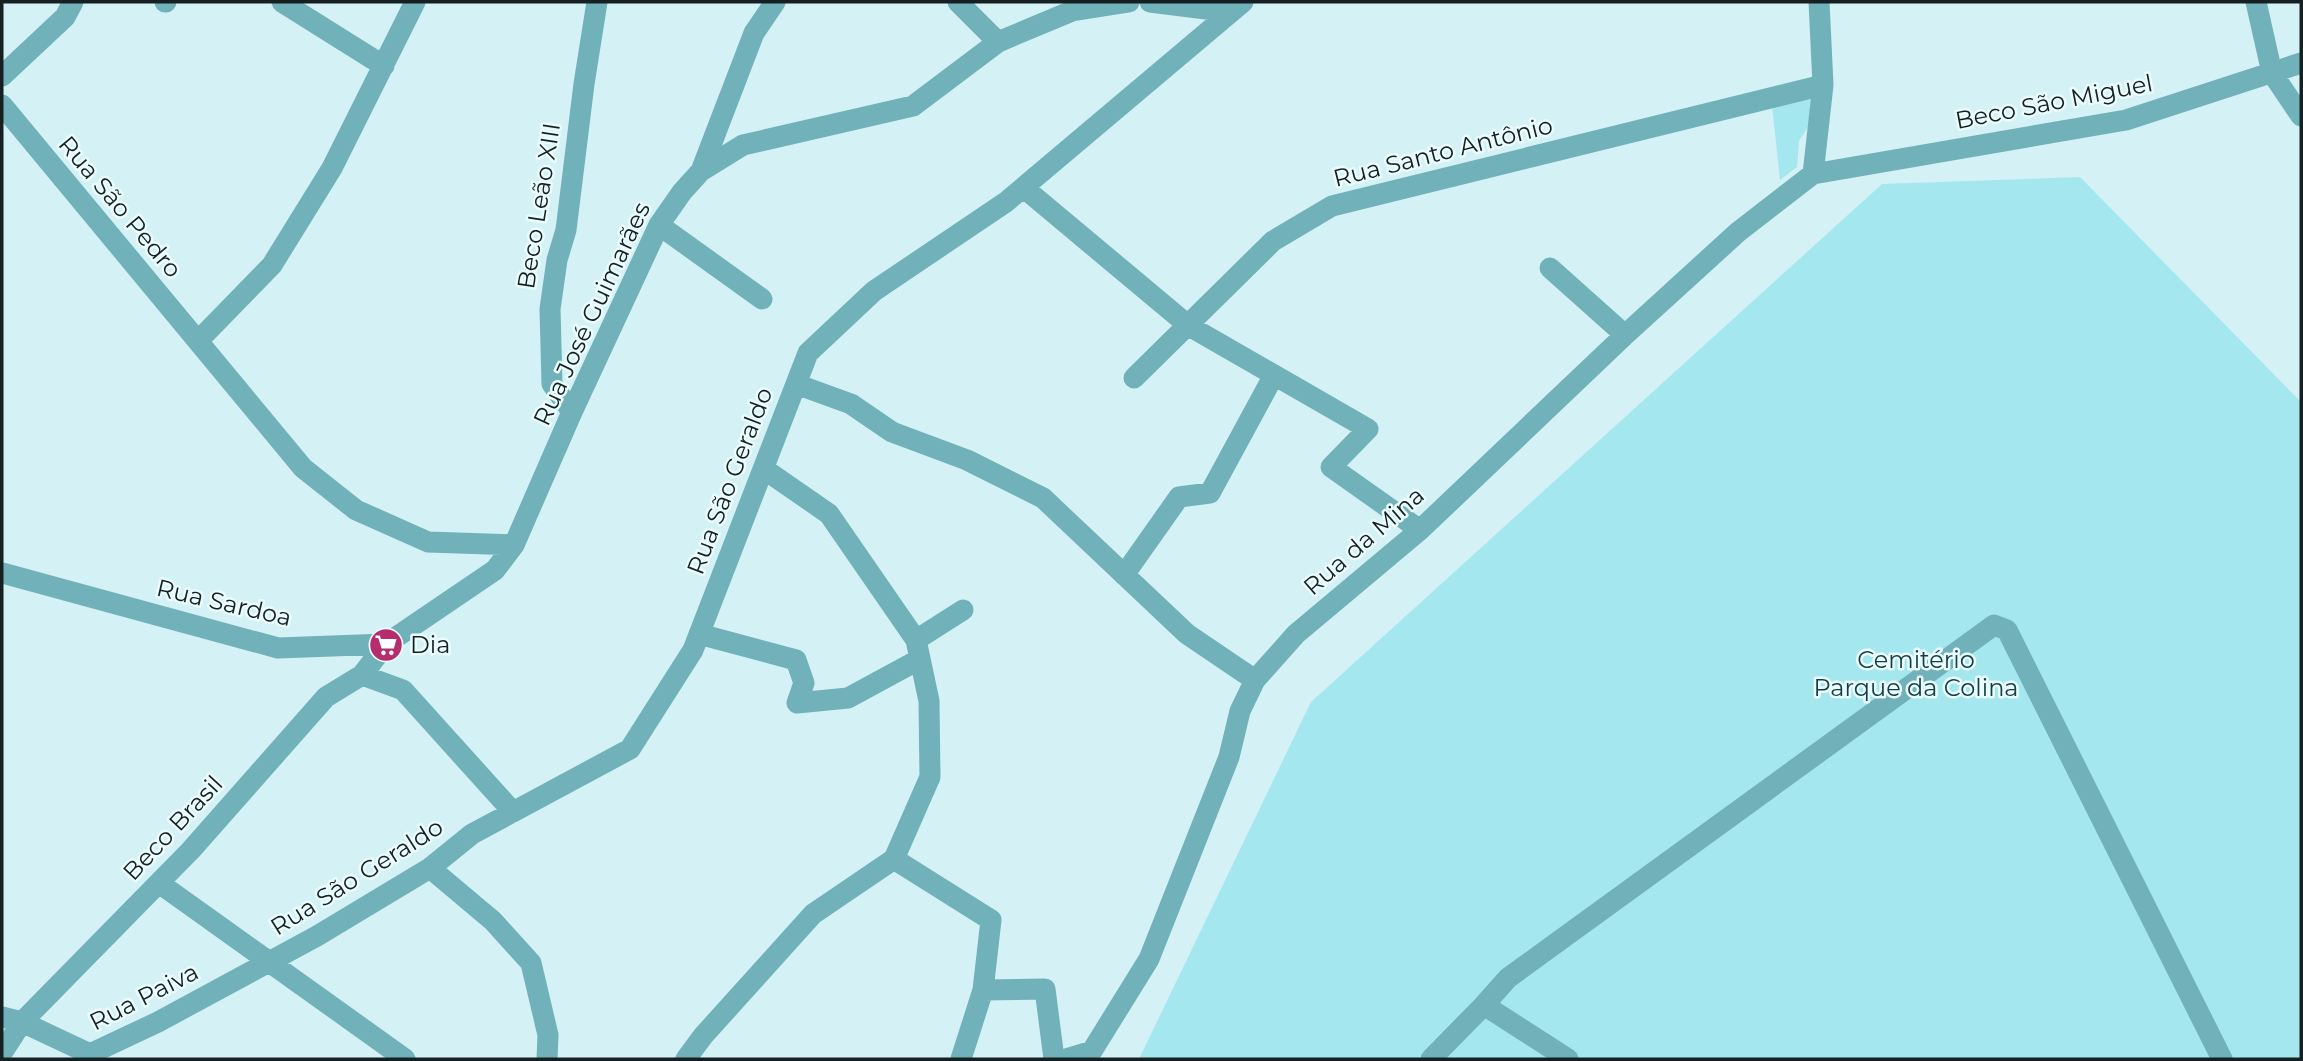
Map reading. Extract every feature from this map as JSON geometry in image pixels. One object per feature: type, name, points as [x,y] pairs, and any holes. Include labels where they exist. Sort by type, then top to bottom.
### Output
[{"type":"street","points":[[2,76],[65,17],[73,2]]},
{"type":"street","points":[[282,2],[384,66]]},
{"type":"street","points":[[198,341],[272,265],[332,167],[415,2]]},
{"type":"street","name":"Beco Leão XIII","points":[[572,412],[552,384],[550,309],[557,260],[566,230],[583,84],[597,2]]},
{"type":"street","points":[[701,170],[754,33],[775,2]]},
{"type":"street","points":[[958,2],[998,42]]},
{"type":"street","name":"Rua José Guimarães","points":[[514,545],[659,225],[701,170],[743,145],[913,106],[998,42],[1072,11],[1129,2]]},
{"type":"street","points":[[1150,2],[1223,6]]},
{"type":"street","points":[[1813,174],[1823,85],[1819,2]]},
{"type":"street","points":[[2256,2],[2272,73],[2301,116]]},
{"type":"street","name":"Rua São Geraldo","points":[[270,962],[430,868],[472,834],[630,749],[693,650],[808,353],[874,291],[1024,188],[1223,6]]},
{"type":"street","name":"Beco São Miguel","points":[[1813,174],[2126,120],[2301,63]]},
{"type":"street","name":"Rua Santo Antônio","points":[[1134,378],[1273,241],[1332,206],[1823,85]]},
{"type":"street","name":"Rua São Pedro","points":[[2,105],[303,468],[356,510],[428,541],[514,545]]},
{"type":"street","name":"Rua da Mina","points":[[1066,1059],[1092,1051],[1149,959],[1229,757],[1240,712],[1255,680],[1296,634],[1420,530],[1625,335],[1738,232],[1813,174]]},
{"type":"street","points":[[1024,188],[1189,326],[1368,429],[1331,467],[1420,530]]},
{"type":"street","points":[[659,225],[762,299]]},
{"type":"street","points":[[1550,268],[1625,335]]},
{"type":"street","points":[[1124,575],[1179,497],[1210,493],[1274,375]]},
{"type":"street","points":[[796,384],[851,404],[892,432],[967,460],[1043,498],[1187,634],[1255,680]]},
{"type":"street","points":[[686,1059],[703,1036],[813,914],[894,859],[930,777],[929,701],[918,650],[828,514],[764,469]]},
{"type":"street","points":[[386,645],[495,569],[514,545]]},
{"type":"street","name":"Rua Sardoa","points":[[2,573],[278,648],[386,645]]},
{"type":"street","points":[[699,634],[796,660],[804,683],[797,703],[848,698],[918,650],[963,610]]},
{"type":"street","points":[[1431,1059],[1508,978],[1994,625],[2007,630],[2221,1059]]},
{"type":"street","name":"Beco Brasil","points":[[2,1053],[12,1019],[159,883],[326,697],[362,675],[386,645]]},
{"type":"street","points":[[362,675],[403,690],[513,812]]},
{"type":"street","points":[[894,859],[991,920],[983,990],[961,1059]]},
{"type":"street","points":[[430,868],[494,921],[531,963],[548,1035],[547,1059]]},
{"type":"street","points":[[159,883],[405,1059]]},
{"type":"street","name":"Rua Paiva","points":[[12,1019],[90,1054],[158,1022],[270,962]]},
{"type":"street","points":[[983,990],[1045,989],[1054,1059]]},
{"type":"street","points":[[1484,1005],[1568,1059]]},
{"type":"street","points":[[52,1035],[66,1059]]},
{"type":"green space","points":[[1814,94],[1810,124],[1799,141],[1797,167],[1780,180],[1772,105]]},
{"type":"green space","name":"Cemitério Parque da Colina","points":[[2080,177],[2301,402],[2301,1059],[1139,1059],[1311,702],[1882,184]]},
{"type":"place","name":"Dia","points":[[386,645]]}]
